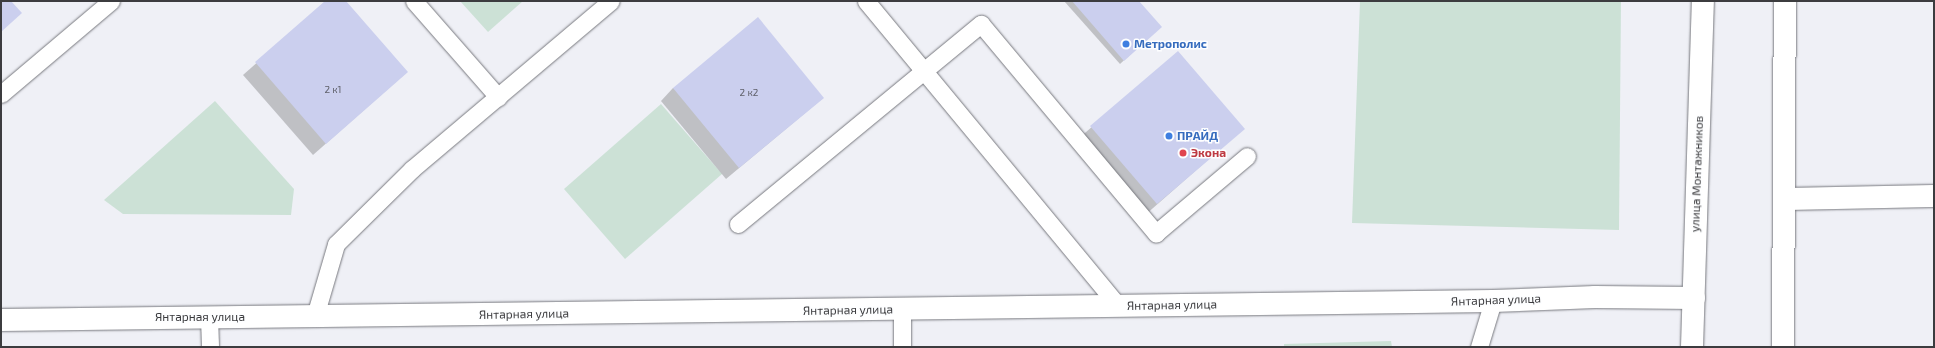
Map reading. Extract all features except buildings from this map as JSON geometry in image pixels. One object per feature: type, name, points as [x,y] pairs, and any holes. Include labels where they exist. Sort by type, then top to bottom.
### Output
[{"type":"street","name":"улица Монтажников","points":[[1692,347],[1703,1]]},
{"type":"street","points":[[1783,347],[1786,199],[1785,1]]},
{"type":"street","points":[[1786,199],[1934,196]]},
{"type":"street","name":"Янтарная улица","points":[[1,320],[902,310],[1493,301],[1595,297],[1694,298]]},
{"type":"lane","points":[[414,1],[498,97]]},
{"type":"lane","points":[[314,316],[336,244],[412,169],[611,1]]},
{"type":"lane","points":[[866,1],[925,70],[1118,306]]},
{"type":"lane","points":[[1,94],[103,3]]},
{"type":"lane","points":[[738,224],[982,24],[1156,233],[1247,156]]},
{"type":"lane","points":[[1479,347],[1493,301]]},
{"type":"lane","points":[[902,310],[902,347]]},
{"type":"lane","points":[[209,317],[210,347]]},
{"type":"green space","points":[[460,1],[523,1],[488,32]]},
{"type":"green space","points":[[1360,1],[1621,1],[1619,230],[1352,223]]},
{"type":"green space","points":[[215,101],[294,189],[291,215],[123,214],[104,200]]},
{"type":"green space","points":[[661,104],[722,174],[625,259],[564,189]]},
{"type":"green space","points":[[1391,341],[1392,347],[1284,347],[1284,344]]},
{"type":"place","name":"Метрополис","points":[[1126,44]]},
{"type":"place","name":"ПРАЙД","points":[[1169,136]]},
{"type":"place","name":"Экона","points":[[1183,153]]}]
